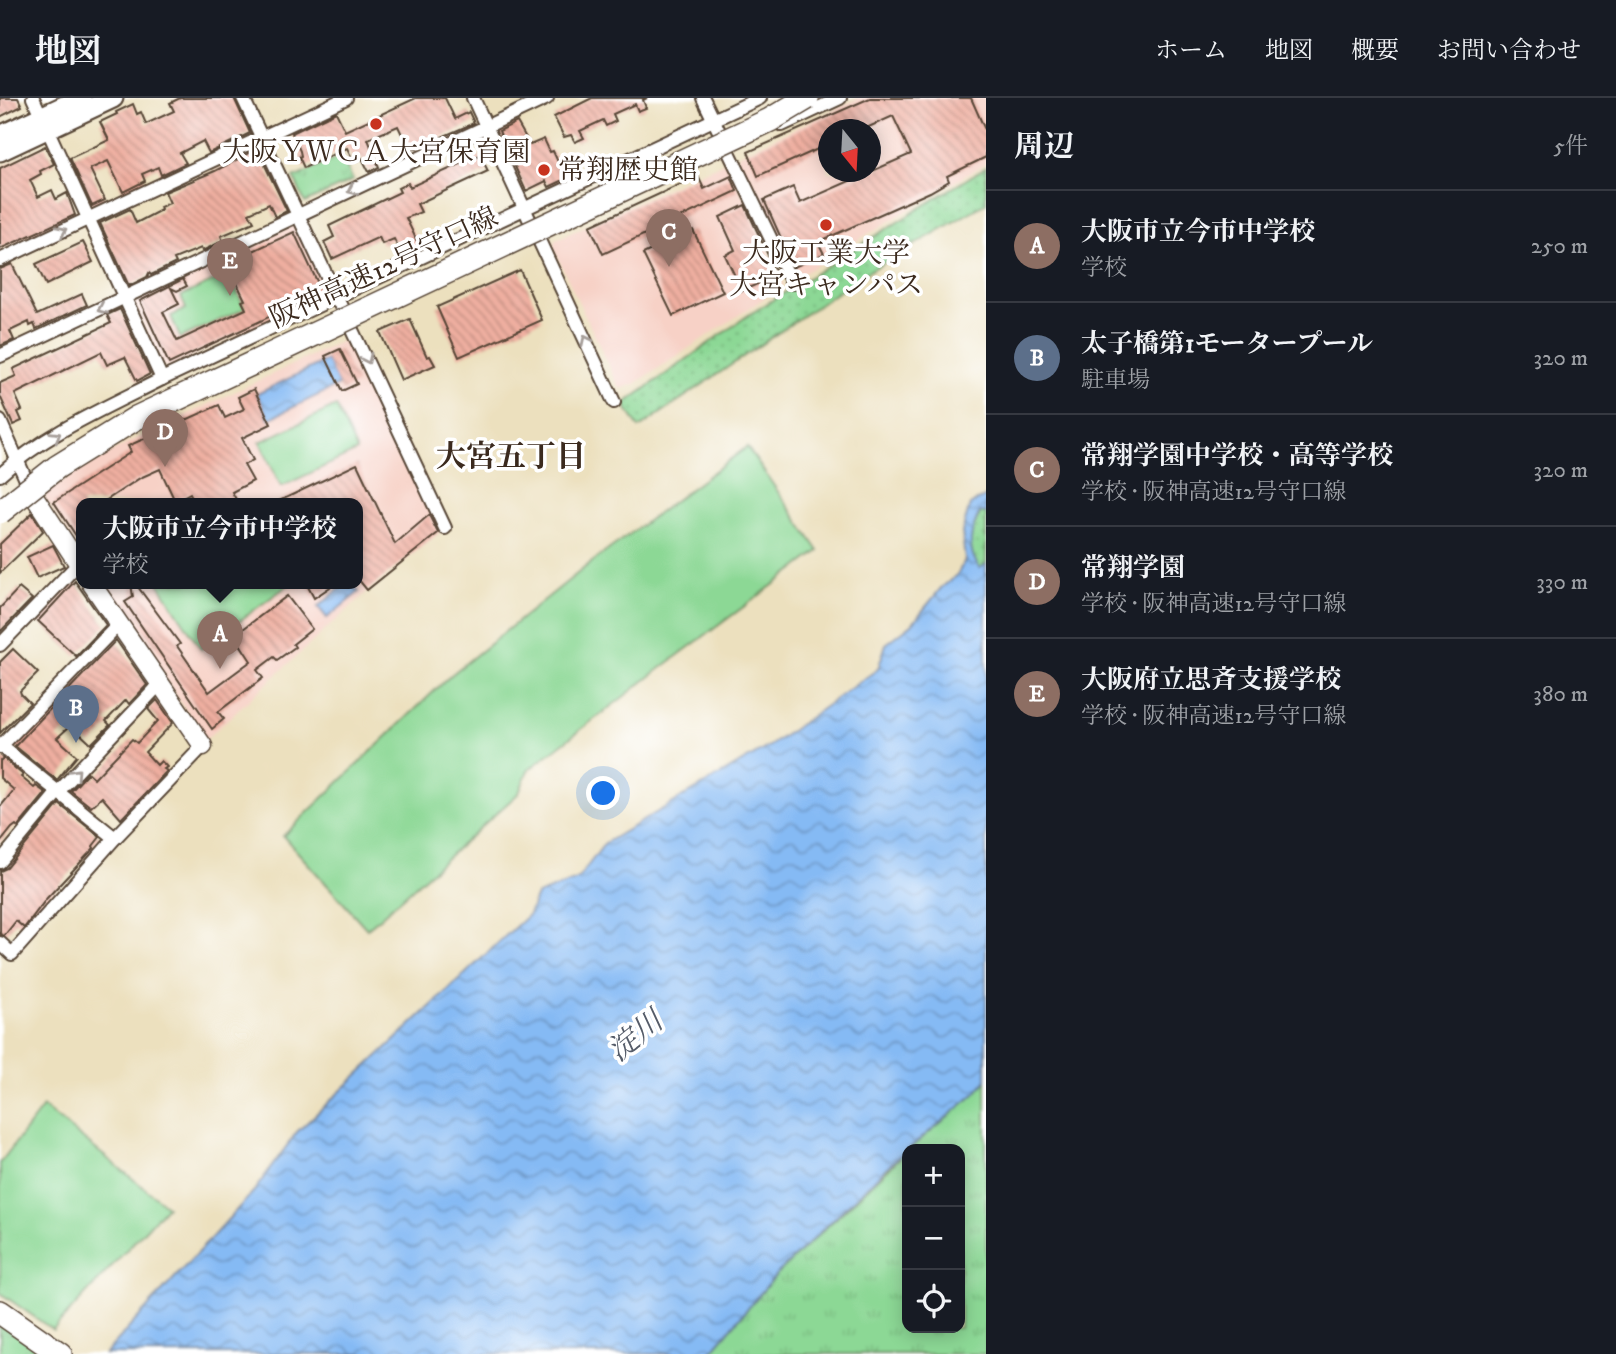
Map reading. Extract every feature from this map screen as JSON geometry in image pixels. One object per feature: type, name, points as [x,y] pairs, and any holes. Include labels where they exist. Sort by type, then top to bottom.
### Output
[{"type":"highway","name":"阪神高速12号守口線","points":[[0,494],[48,456],[130,406],[778,98]]},
{"type":"highway","name":"阪神高速12号守口線","points":[[0,512],[57,467],[136,418],[770,120],[807,98]]},
{"type":"highway","points":[[0,1312],[60,1354]]},
{"type":"highway","points":[[0,1328],[37,1354]]},
{"type":"main road","points":[[0,136],[47,128],[81,98]]},
{"type":"main road","points":[[0,151],[113,98]]},
{"type":"street","points":[[33,98],[162,379]]},
{"type":"street","points":[[243,98],[445,528]]},
{"type":"street","points":[[0,260],[346,98]]},
{"type":"street","points":[[473,98],[614,402]]},
{"type":"street","points":[[0,356],[547,98]]},
{"type":"street","points":[[703,98],[792,283]]},
{"type":"street","points":[[0,475],[18,459],[88,416],[162,379],[760,98]]},
{"type":"street","points":[[0,521],[32,493],[125,434],[840,98]]},
{"type":"street","points":[[0,421],[32,493],[76,560]]},
{"type":"street","points":[[0,645],[76,570]]},
{"type":"street","points":[[0,943],[12,954],[115,838],[203,746],[95,589]]},
{"type":"street","points":[[115,838],[0,746],[119,624]]},
{"type":"street","points":[[0,862],[58,792],[159,685]]},
{"type":"shaded area","name":"大阪工業大学 大宮キャンパス","points":[[859,98],[986,98],[986,163],[794,279],[738,165],[738,155]]},
{"type":"shaded area","points":[[724,162],[729,164],[784,285],[635,384],[620,389],[553,248],[555,240]]},
{"type":"shaded area","points":[[293,225],[297,226],[327,288],[324,294],[168,368],[162,366],[133,303],[135,298]]},
{"type":"shaded area","points":[[348,338],[353,340],[441,529],[367,592],[205,740],[106,589],[363,589],[363,498],[76,498],[76,543],[45,499],[46,493],[129,442]]},
{"type":"green space","points":[[341,156],[353,180],[305,203],[294,178]]},
{"type":"green space","points":[[986,167],[986,203],[861,276],[639,428],[624,404],[747,316]]},
{"type":"green space","points":[[229,274],[245,309],[180,338],[171,316],[186,309],[181,296]]},
{"type":"green space","points":[[336,406],[357,451],[281,487],[260,442]]},
{"type":"green space","points":[[747,447],[819,551],[528,770],[519,793],[367,929],[283,836],[451,675],[588,565]]},
{"type":"green space","points":[[981,512],[986,513],[986,564],[980,569],[973,555],[971,541]]},
{"type":"green space","points":[[162,589],[283,589],[201,649]]},
{"type":"green space","points":[[986,1080],[986,1354],[709,1354],[776,1275],[902,1156],[902,1333],[965,1333],[965,1144],[915,1144],[976,1093]]},
{"type":"green space","points":[[43,1107],[167,1206],[53,1330],[0,1293],[0,1163]]},
{"type":"green space","points":[[0,1319],[49,1354],[0,1354]]},
{"type":"water","points":[[327,360],[339,385],[269,419],[257,394]]},
{"type":"water","name":"淀川","points":[[986,496],[986,513],[980,512],[971,540],[973,554],[980,568],[986,564],[986,1080],[976,1093],[915,1144],[902,1144],[902,1155],[776,1275],[709,1354],[105,1354],[254,1191],[297,1132],[529,914],[537,895],[577,880],[605,843],[771,745],[878,669],[886,644],[912,624],[941,588],[957,575],[965,560],[962,532],[970,505]]},
{"type":"water","points":[[340,589],[356,589],[359,592],[327,618],[318,607]]},
{"type":"building","points":[[0,98],[18,98],[22,106],[0,117]]},
{"type":"building","points":[[180,98],[234,98],[250,133],[209,153],[203,141],[180,153],[186,163],[161,175],[158,167],[142,174],[145,181],[123,192],[108,161],[90,169],[105,200],[92,206],[70,158],[109,140],[100,122],[117,114],[116,112],[133,104],[137,114],[141,112],[146,124],[174,111],[170,103]]},
{"type":"building","points":[[416,98],[445,98],[455,119],[469,112],[474,123],[410,151],[398,126],[368,139],[379,167],[369,172],[362,158],[354,162],[347,148],[304,168],[292,133],[336,112],[345,131]]},
{"type":"building","points":[[592,98],[647,98],[643,100],[646,108],[638,111],[635,104],[613,114],[616,121],[606,126],[603,120],[580,131],[584,138],[575,142],[571,135],[564,137],[554,117]]},
{"type":"building","name":"大阪工業大学 大宮キャンパス","points":[[870,98],[971,98],[986,132],[986,157],[947,176],[949,181],[930,192],[818,242],[824,254],[794,267],[764,200],[793,187],[800,203],[848,182],[881,182],[881,167],[911,154],[893,116],[881,121],[881,119],[823,119]]},
{"type":"building","name":"大阪工業大学 大宮キャンパス","points":[[818,121],[818,149],[758,176],[748,152]]},
{"type":"building","points":[[517,122],[530,145],[544,139],[550,152],[553,151],[566,179],[549,187],[546,181],[526,191],[499,131]]},
{"type":"building","points":[[45,146],[54,164],[30,180],[38,197],[52,190],[56,199],[67,193],[75,215],[0,249],[0,168]]},
{"type":"building","points":[[257,149],[287,211],[275,217],[269,204],[249,213],[254,222],[221,236],[223,241],[202,251],[201,248],[174,259],[176,263],[151,275],[149,273],[147,277],[129,286],[100,223],[130,209],[136,223],[170,203],[165,192],[215,171]]},
{"type":"building","points":[[480,155],[488,171],[417,204],[421,212],[406,218],[419,245],[401,254],[394,239],[382,244],[379,237],[332,259],[324,242],[334,237],[329,226],[400,192],[398,188],[408,183],[410,187]]},
{"type":"building","points":[[698,176],[704,189],[731,176],[737,191],[603,254],[590,226]]},
{"type":"building","points":[[745,205],[777,275],[742,291],[725,255],[735,250],[720,217]]},
{"type":"building","points":[[693,230],[723,292],[673,316],[643,254]]},
{"type":"building","points":[[294,232],[322,292],[169,364],[140,301],[183,279],[187,286],[177,291],[171,288],[179,304],[163,312],[177,341],[246,309],[242,301],[245,300],[227,263]]},
{"type":"building","points":[[83,242],[93,262],[46,285],[36,264]]},
{"type":"building","points":[[12,264],[37,315],[82,294],[87,305],[36,329],[34,324],[30,326],[29,322],[10,331],[14,340],[0,346],[0,269]]},
{"type":"building","points":[[520,270],[542,320],[459,357],[437,307]]},
{"type":"building","points":[[120,309],[150,374],[137,381],[125,357],[107,365],[101,352],[15,394],[22,410],[18,412],[22,421],[13,425],[0,396],[0,383],[16,376],[13,369],[111,323],[107,315]]},
{"type":"building","points":[[410,319],[427,357],[430,356],[435,365],[401,380],[380,332]]},
{"type":"building","points":[[340,349],[357,384],[342,391],[325,356]]},
{"type":"building","points":[[254,389],[271,424],[242,438],[253,460],[244,465],[253,481],[232,492],[235,498],[192,498],[190,493],[174,498],[160,469],[140,478],[110,498],[76,498],[76,536],[54,502],[131,452],[128,446],[219,405],[225,418],[244,409],[238,397]]},
{"type":"building","points":[[357,464],[395,544],[429,515],[438,533],[367,590],[363,585],[363,498],[286,498]]},
{"type":"building","points":[[32,513],[43,531],[0,573],[0,544]]},
{"type":"building","points":[[53,545],[64,566],[37,578],[27,557]]},
{"type":"building","points":[[75,581],[76,589],[81,589],[106,625],[76,656],[38,621]]},
{"type":"building","points":[[19,588],[32,599],[0,632],[0,608]]},
{"type":"building","points":[[132,589],[139,589],[180,644],[177,646],[209,692],[251,661],[236,638],[241,634],[239,632],[287,596],[312,629],[293,644],[295,647],[277,660],[274,657],[257,670],[263,678],[218,712],[224,719],[212,729],[125,602],[133,597]]},
{"type":"building","points":[[309,589],[327,589],[314,598]]},
{"type":"building","points":[[116,640],[147,685],[129,704],[126,700],[106,721],[110,725],[91,744],[71,725],[57,738],[77,756],[57,780],[15,746]]},
{"type":"building","points":[[13,649],[38,673],[20,691],[30,703],[0,733],[0,662]]},
{"type":"building","points":[[157,700],[173,723],[145,752],[157,765],[161,761],[167,771],[121,819],[102,797],[91,807],[71,791],[88,773],[94,779],[132,739],[137,743],[158,721],[148,709]]},
{"type":"building","points":[[3,758],[34,788],[36,786],[46,793],[18,827],[16,825],[12,828],[0,843],[0,807],[14,790],[0,778],[0,761]]},
{"type":"building","points":[[59,804],[100,837],[94,848],[47,898],[24,928],[16,921],[4,936],[0,934],[0,871],[7,868]]},
{"type":"place","name":"大阪ＹＷＣＡ大宮保育園","points":[[376,124]]},
{"type":"place","name":"常翔歴史館","points":[[544,170]]},
{"type":"place","name":"大阪工業大学 大宮キャンパス","points":[[826,225]]},
{"type":"place","name":"常翔学園中学校・高等学校","points":[[669,267]]},
{"type":"place","name":"大阪府立思斉支援学校","points":[[230,296]]},
{"type":"place","name":"常翔学園","points":[[165,467]]},
{"type":"place","name":"大阪市立今市中学校","points":[[220,669]]},
{"type":"place","name":"太子橋第1モータープール","points":[[76,743]]},
{"type":"district","name":"大宮五丁目","points":[[511,457]]}]
